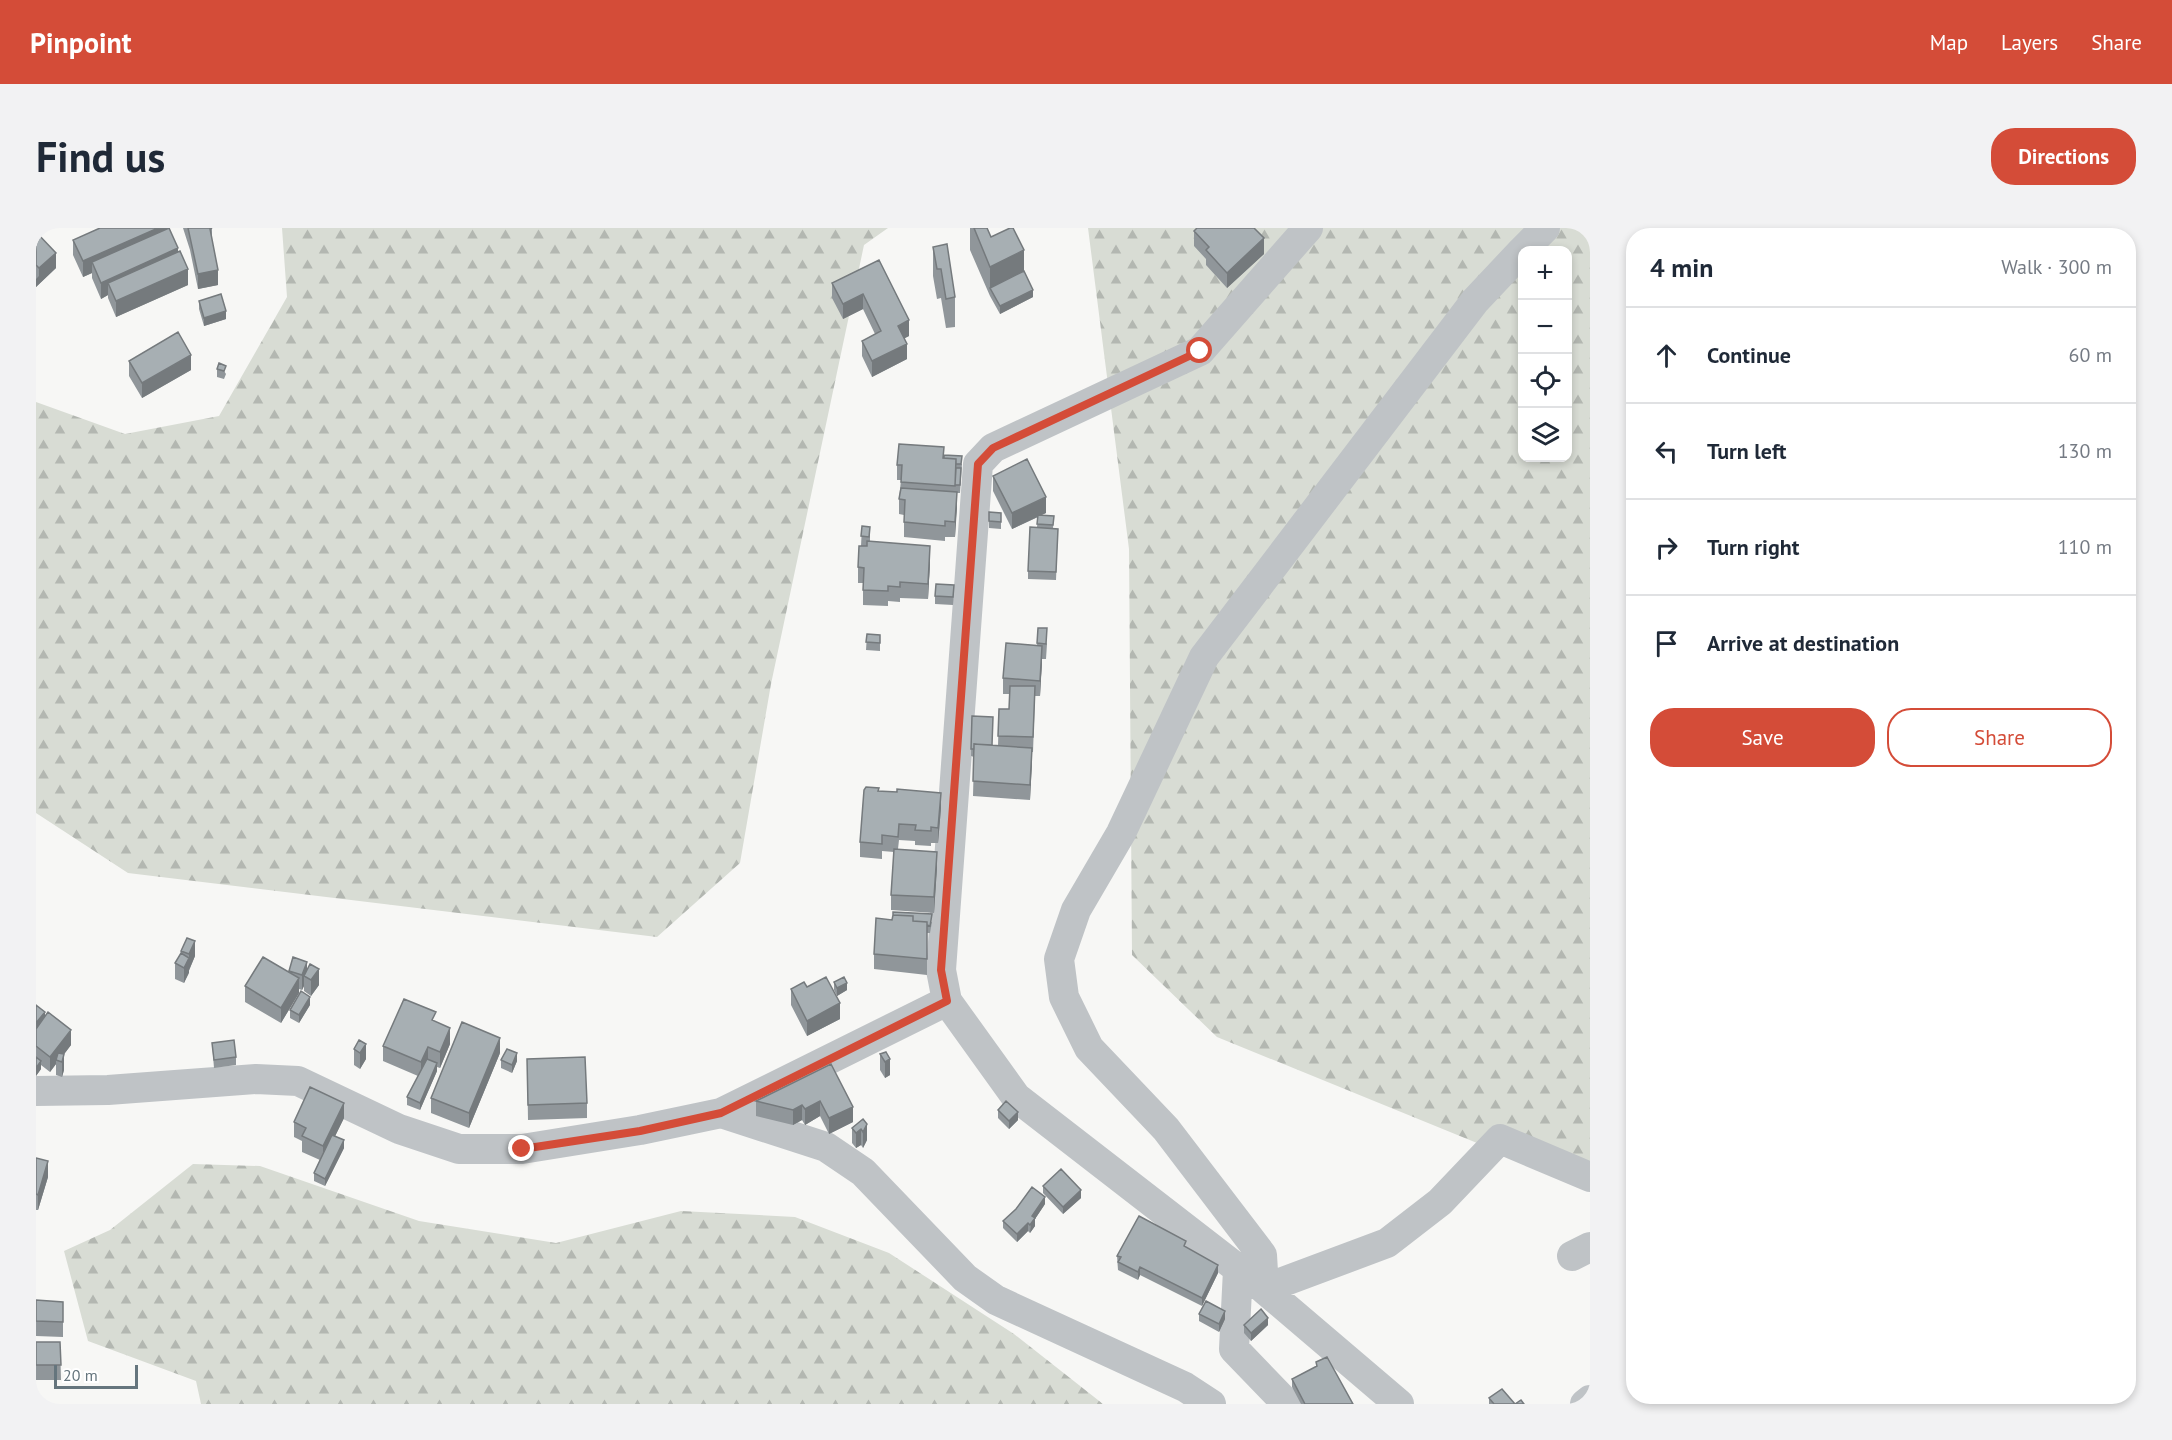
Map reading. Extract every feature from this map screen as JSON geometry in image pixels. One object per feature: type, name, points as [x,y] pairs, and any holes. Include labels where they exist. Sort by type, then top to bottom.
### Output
[{"type":"street","points":[[1308,228],[1200,351],[993,448],[978,464],[941,970],[947,1001],[1016,1097],[1264,1289],[1399,1404]]},
{"type":"street","points":[[1528,246],[1545,228]]},
{"type":"street","points":[[1264,1289],[1262,1256],[1166,1129],[1089,1048],[1064,997],[1059,959],[1076,910],[1121,833],[1204,657],[1475,301],[1518,256]]},
{"type":"street","points":[[36,1091],[108,1090],[256,1079],[298,1081],[399,1129],[459,1149],[522,1149],[640,1131],[721,1113],[947,1001]]},
{"type":"street","points":[[721,1113],[826,1147],[863,1172],[965,1278],[996,1300],[1185,1387],[1211,1404]]},
{"type":"street","points":[[1264,1289],[1388,1244],[1440,1202],[1500,1139],[1590,1177]]},
{"type":"street","points":[[1238,1270],[1234,1349],[1287,1404]]},
{"type":"street","points":[[1585,1404],[1590,1400]]},
{"type":"green space","points":[[282,228],[888,228],[864,245],[771,684],[740,863],[657,937],[128,873],[36,813],[36,402],[125,434],[219,416],[287,297]]},
{"type":"green space","points":[[1088,228],[1590,228],[1590,1189],[1217,1037],[1132,955],[1129,549]]},
{"type":"green space","points":[[193,1164],[260,1166],[419,1221],[556,1243],[681,1211],[795,1217],[889,1253],[1014,1334],[1103,1404],[201,1404],[196,1381],[88,1341],[64,1251],[110,1230]]},
{"type":"building","points":[[100,228],[158,228],[83,261],[73,240]]},
{"type":"building","points":[[169,228],[178,248],[101,283],[92,262]]},
{"type":"building","points":[[188,228],[212,228],[210,229],[218,270],[198,274]]},
{"type":"building","points":[[974,228],[987,228],[991,237],[1013,228],[1024,250],[990,267]]},
{"type":"building","points":[[1197,228],[1254,228],[1264,238],[1227,273],[1206,250],[1209,247],[1194,231]]},
{"type":"building","points":[[36,232],[56,253],[39,268],[36,265]]},
{"type":"building","points":[[947,244],[955,297],[946,299],[941,269],[937,269],[933,247]]},
{"type":"building","points":[[180,251],[188,269],[116,301],[108,283]]},
{"type":"building","points":[[879,260],[909,320],[898,326],[907,344],[872,361],[862,341],[881,331],[863,294],[843,304],[832,283]]},
{"type":"building","points":[[1024,271],[1033,290],[1000,306],[990,288]]},
{"type":"building","points":[[221,294],[226,311],[204,318],[199,301]]},
{"type":"building","points":[[178,332],[191,355],[142,383],[129,361]]},
{"type":"building","points":[[219,363],[226,366],[224,371],[217,369]]},
{"type":"building","points":[[899,444],[944,447],[943,458],[956,459],[955,486],[901,482],[902,465],[897,465]]},
{"type":"building","points":[[944,455],[962,456],[961,464],[956,464],[956,459],[944,458]]},
{"type":"building","points":[[1027,459],[1046,497],[1012,513],[993,476]]},
{"type":"building","points":[[956,468],[961,468],[960,485],[955,485]]},
{"type":"building","points":[[901,488],[957,492],[955,522],[945,521],[945,526],[904,522],[905,500],[899,499]]},
{"type":"building","points":[[989,512],[1001,513],[1001,522],[989,521]]},
{"type":"building","points":[[1038,515],[1054,516],[1053,525],[1037,524]]},
{"type":"building","points":[[862,526],[870,527],[869,537],[861,536]]},
{"type":"building","points":[[1030,527],[1058,529],[1056,572],[1028,571]]},
{"type":"building","points":[[867,541],[930,546],[928,584],[900,582],[900,587],[888,586],[888,591],[863,590],[864,568],[858,567],[859,546],[867,546]]},
{"type":"building","points":[[936,584],[954,585],[953,597],[935,596]]},
{"type":"building","points":[[1038,628],[1047,628],[1046,644],[1037,643]]},
{"type":"building","points":[[867,634],[880,635],[880,643],[866,642]]},
{"type":"building","points":[[1006,643],[1042,646],[1040,681],[1003,678]]},
{"type":"building","points":[[1010,686],[1035,686],[1033,737],[998,736],[999,709],[1009,709]]},
{"type":"building","points":[[972,716],[993,717],[992,745],[974,744],[974,749],[971,749]]},
{"type":"building","points":[[974,744],[1032,748],[1030,785],[973,781]]},
{"type":"building","points":[[866,787],[879,788],[878,791],[897,792],[897,789],[941,793],[938,828],[931,827],[931,831],[915,830],[916,825],[899,824],[898,837],[882,835],[882,844],[860,842]]},
{"type":"building","points":[[894,849],[937,852],[934,897],[891,895]]},
{"type":"building","points":[[893,912],[932,914],[930,926],[927,922],[913,921],[913,916],[893,915]]},
{"type":"building","points":[[893,915],[913,916],[913,921],[927,922],[927,959],[874,954],[876,918],[892,920]]},
{"type":"building","points":[[187,938],[195,941],[189,954],[181,951]]},
{"type":"building","points":[[181,953],[189,958],[184,968],[175,963]]},
{"type":"building","points":[[263,957],[299,978],[281,1008],[245,986]]},
{"type":"building","points":[[293,957],[307,962],[302,975],[289,971]]},
{"type":"building","points":[[310,964],[319,969],[311,980],[304,976]]},
{"type":"building","points":[[826,977],[840,1003],[807,1021],[791,989],[804,982],[807,987]]},
{"type":"building","points":[[844,977],[847,983],[837,988],[834,982]]},
{"type":"building","points":[[301,991],[310,997],[299,1015],[290,1010]]},
{"type":"building","points":[[404,999],[436,1012],[432,1020],[450,1028],[440,1052],[428,1047],[421,1062],[383,1046]]},
{"type":"building","points":[[36,1005],[45,1012],[36,1023]]},
{"type":"building","points":[[48,1012],[71,1030],[50,1057],[36,1046],[36,1029]]},
{"type":"building","points":[[462,1022],[500,1038],[469,1113],[431,1098]]},
{"type":"building","points":[[234,1040],[236,1057],[214,1060],[212,1043]]},
{"type":"building","points":[[359,1040],[366,1044],[360,1053],[354,1049]]},
{"type":"building","points":[[507,1049],[517,1053],[512,1065],[501,1060]]},
{"type":"building","points":[[886,1052],[890,1059],[885,1062],[880,1054]]},
{"type":"building","points":[[58,1053],[64,1054],[62,1062],[56,1060]]},
{"type":"building","points":[[36,1057],[41,1061],[36,1068]]},
{"type":"building","points":[[585,1057],[587,1103],[528,1105],[527,1059]]},
{"type":"building","points":[[427,1059],[437,1063],[420,1103],[407,1097]]},
{"type":"building","points":[[831,1064],[853,1107],[829,1118],[820,1101],[805,1109],[802,1105],[793,1110],[756,1101]]},
{"type":"building","points":[[310,1087],[344,1103],[323,1146],[302,1136],[306,1128],[294,1122]]},
{"type":"building","points":[[1006,1101],[1018,1112],[1009,1121],[998,1110]]},
{"type":"building","points":[[863,1119],[867,1124],[863,1132],[861,1129],[856,1133],[852,1128]]},
{"type":"building","points":[[332,1135],[344,1140],[325,1179],[314,1173]]},
{"type":"building","points":[[36,1158],[48,1161],[38,1195],[36,1194]]},
{"type":"building","points":[[1061,1169],[1081,1190],[1063,1207],[1043,1186]]},
{"type":"building","points":[[1032,1187],[1045,1197],[1032,1216],[1035,1218],[1030,1225],[1028,1223],[1017,1234],[1003,1221],[1016,1209]]},
{"type":"building","points":[[1139,1216],[1186,1241],[1184,1246],[1218,1265],[1202,1298],[1140,1267],[1138,1272],[1118,1262],[1121,1257],[1117,1256]]},
{"type":"building","points":[[36,1300],[63,1302],[63,1322],[36,1321]]},
{"type":"building","points":[[1206,1301],[1225,1311],[1219,1324],[1199,1314]]},
{"type":"building","points":[[1261,1309],[1268,1318],[1251,1333],[1244,1325]]},
{"type":"building","points":[[36,1342],[60,1342],[61,1365],[36,1365]]},
{"type":"building","points":[[1327,1357],[1353,1404],[1305,1404],[1292,1379],[1317,1366],[1316,1362]]},
{"type":"building","points":[[1502,1389],[1515,1404],[1494,1404],[1489,1398]]},
{"type":"route","points":[[522,1149],[640,1131],[721,1113],[947,1001],[941,970],[978,464],[993,448],[1200,351]]}]
